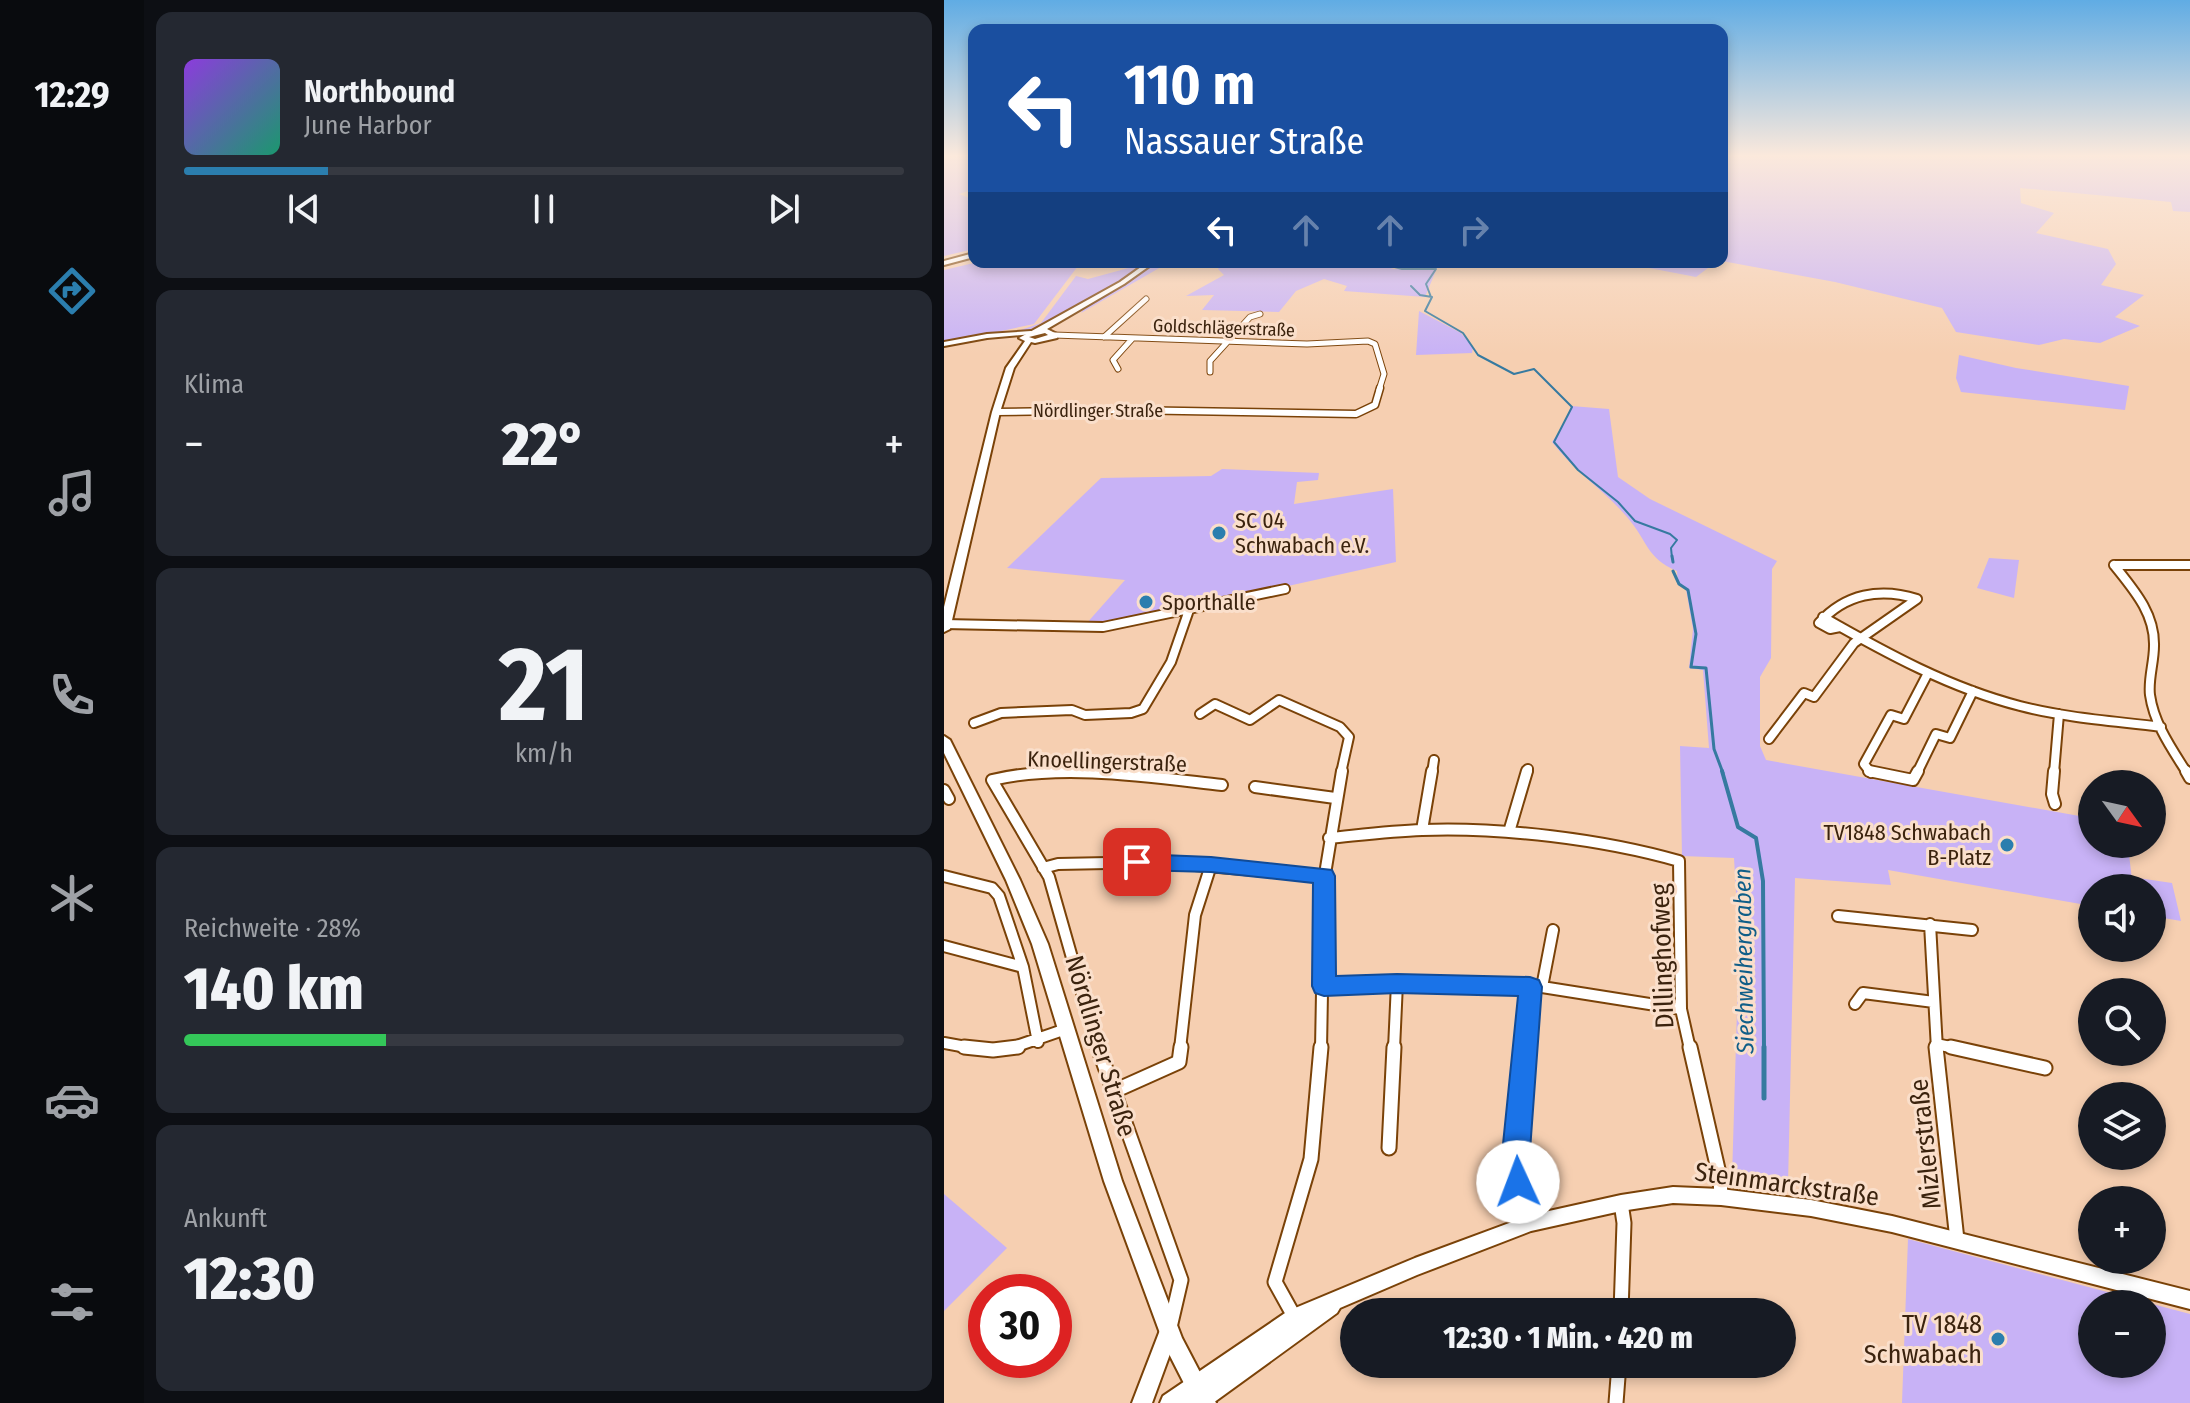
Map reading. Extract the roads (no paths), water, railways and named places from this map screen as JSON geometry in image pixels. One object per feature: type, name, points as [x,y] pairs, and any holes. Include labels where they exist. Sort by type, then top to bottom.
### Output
[{"type":"highway","points":[[944,262],[968,256]]},
{"type":"main road","points":[[944,626],[996,412],[1010,368],[1030,336],[1144,268]]},
{"type":"main road","points":[[1022,352],[1051,335],[1057,322]]},
{"type":"main road","points":[[1030,336],[1051,335]]},
{"type":"main road","points":[[1030,336],[1039,341]]},
{"type":"main road","name":"Nördlinger Straße","points":[[944,740],[1035,931],[1113,1181],[1169,1331],[1199,1397]]},
{"type":"street","points":[[1104,337],[1146,299]]},
{"type":"street","points":[[1210,372],[1210,361],[1250,317],[1260,314]]},
{"type":"street","points":[[944,344],[1004,335],[1030,336]]},
{"type":"street","name":"Goldschlägerstraße","points":[[1051,335],[1320,344],[1368,341],[1375,344],[1382,365]]},
{"type":"street","points":[[1118,369],[1113,360],[1132,339]]},
{"type":"street","name":"Nördlinger Straße","points":[[996,412],[1124,410],[1356,414],[1375,405],[1384,374],[1382,365]]},
{"type":"street","points":[[2190,565],[2114,565],[2142,602],[2153,623],[2150,696],[2161,727],[2190,778]]},
{"type":"street","points":[[944,626],[1103,627],[1285,589]]},
{"type":"street","points":[[1769,739],[1804,693],[1814,697],[1854,643],[1863,638],[1917,599],[1902,592],[1881,592],[1855,597],[1835,606],[1823,617],[1840,627],[1863,638],[1928,673],[1973,691],[2059,714],[2161,727]]},
{"type":"street","points":[[974,723],[1001,713],[1072,710],[1085,715],[1131,713],[1143,709],[1170,661],[1188,620],[1189,610]]},
{"type":"street","points":[[1928,673],[1904,719],[1891,715],[1864,764],[1871,773],[1913,780],[1936,734],[1950,738],[1973,691]]},
{"type":"street","points":[[1200,714],[1215,704],[1250,720],[1279,700],[1340,727],[1349,737],[1335,798],[1324,876],[1324,986],[1315,1138],[1307,1180],[1275,1282],[1295,1318]]},
{"type":"street","points":[[2055,804],[2052,794],[2059,714]]},
{"type":"street","points":[[1422,830],[1434,760]]},
{"type":"street","points":[[1329,838],[1422,830],[1509,832],[1528,769]]},
{"type":"street","name":"Knoellingerstraße","points":[[992,780],[1003,775],[1065,776],[1222,785]]},
{"type":"street","name":"Nördlinger Straße","points":[[992,780],[1049,877],[1086,1015],[1181,1280],[1169,1331]]},
{"type":"street","points":[[1255,787],[1335,798]]},
{"type":"street","name":"Dillinghofweg","points":[[1509,832],[1673,857],[1679,861],[1681,1009],[1720,1178],[1721,1197]]},
{"type":"street","points":[[1043,868],[1058,864],[1116,862],[1211,865],[1324,876]]},
{"type":"street","points":[[1112,1092],[1179,1062],[1195,915],[1211,865]]},
{"type":"street","points":[[944,876],[992,888],[999,896],[1023,967],[1038,1042]]},
{"type":"street","points":[[1838,916],[1972,930]]},
{"type":"street","name":"Mizlerstraße","points":[[1930,924],[1936,1044],[1957,1241]]},
{"type":"street","points":[[1531,1223],[1522,1200],[1515,1164],[1536,987],[1553,930]]},
{"type":"street","points":[[944,946],[1023,967]]},
{"type":"street","points":[[1324,986],[1397,983],[1536,987],[1681,1009]]},
{"type":"street","points":[[1389,1148],[1397,983]]},
{"type":"street","points":[[1855,1004],[1863,993],[1934,1002]]},
{"type":"street","points":[[944,1043],[984,1053],[1038,1042],[1067,1029]]},
{"type":"street","points":[[1936,1044],[2045,1068]]},
{"type":"street","name":"Steinmarckstraße","points":[[1199,1397],[1295,1318],[1415,1267],[1531,1223],[1673,1195],[1721,1197],[1811,1208],[2190,1300]]},
{"type":"street","points":[[1621,1203],[1624,1223],[1621,1298]]},
{"type":"street","name":"Steinmarckstraße","points":[[1199,1397],[1309,1326],[1338,1301]]},
{"type":"street","points":[[1142,1403],[1169,1331]]},
{"type":"street","points":[[1616,1403],[1618,1378]]},
{"type":"street","points":[[1170,1403],[1199,1397]]},
{"type":"waterway","points":[[1398,268],[1436,269],[1426,284],[1431,297]]},
{"type":"waterway","name":"Siechweihergraben","points":[[1411,286],[1420,295],[1431,297]]},
{"type":"waterway","name":"Siechweihergraben","points":[[1431,297],[1425,311],[1463,333],[1478,355],[1514,374],[1534,369],[1572,407],[1554,442],[1578,470],[1618,502],[1635,521],[1670,534],[1677,540],[1671,548],[1672,558]]},
{"type":"waterway","name":"Siechweihergraben","points":[[1672,556],[1673,562]]},
{"type":"waterway","name":"Siechweihergraben","points":[[1673,571],[1679,584],[1688,590],[1696,634],[1691,667],[1706,668],[1714,749],[1723,773]]},
{"type":"waterway","name":"Siechweihergraben","points":[[1722,771],[1738,827],[1756,838],[1763,881],[1764,1049]]},
{"type":"waterway","name":"Siechweihergraben","points":[[1764,1049],[1764,1098]]},
{"type":"place","name":"SC 04 Schwabach e.V.","points":[[1219,533]]},
{"type":"place","name":"Sporthalle","points":[[1146,602]]},
{"type":"place","name":"TV1848 Schwabach B-Platz","points":[[2007,845]]},
{"type":"place","name":"TV 1848 Schwabach","points":[[1998,1339]]}]
